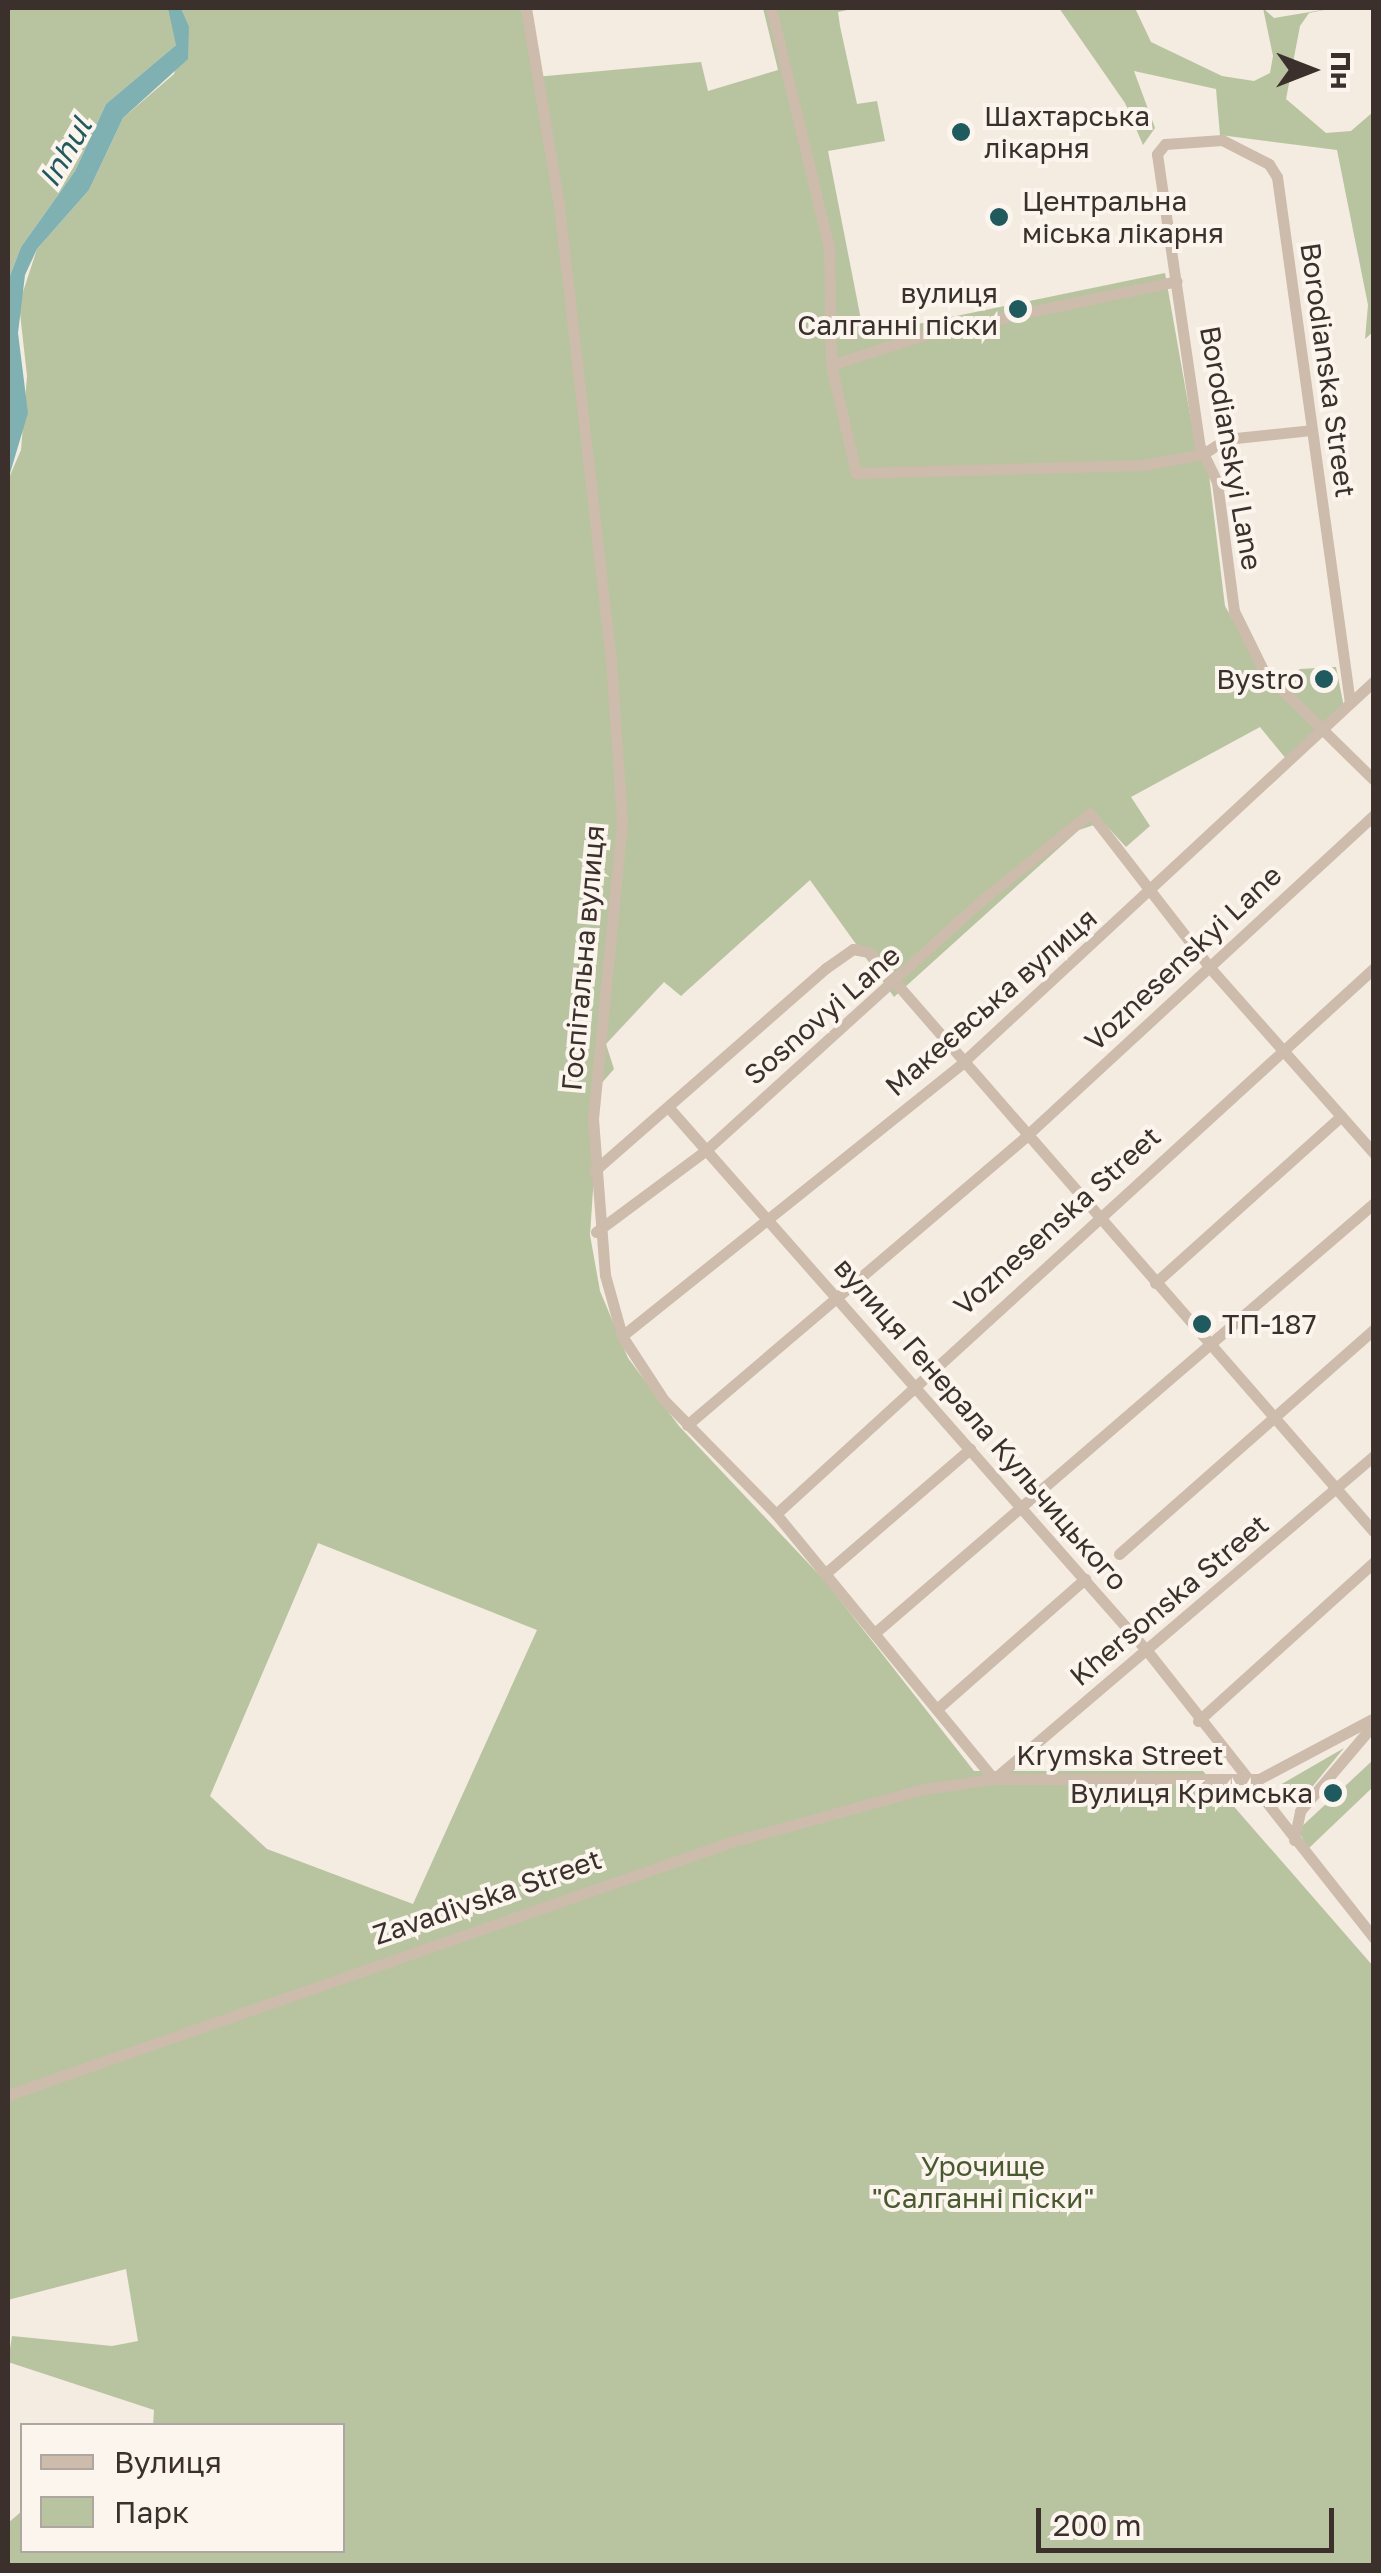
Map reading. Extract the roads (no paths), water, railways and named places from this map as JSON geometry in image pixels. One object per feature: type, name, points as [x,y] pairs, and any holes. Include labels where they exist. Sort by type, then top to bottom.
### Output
[{"type":"street","name":"Госпітальна вулиця","points":[[526,8],[587,437],[622,823],[608,915],[594,1172],[596,1232],[622,1336],[687,1424],[827,1572],[994,1779]]},
{"type":"street","points":[[770,8],[829,247],[831,365],[856,474],[1143,465],[1203,454],[1226,439],[1311,430]]},
{"type":"street","name":"Borodianska Street","points":[[1198,141],[1222,140],[1269,164],[1277,177],[1350,703]]},
{"type":"street","name":"Borodianskyi Lane","points":[[1198,141],[1165,144],[1157,154],[1203,454],[1217,482],[1234,611],[1264,672],[1374,780]]},
{"type":"street","points":[[831,365],[930,333],[1177,281]]},
{"type":"street","name":"Макеєвська вулиця","points":[[622,1336],[772,1223],[961,1064],[1150,895],[1374,682]]},
{"type":"street","name":"Sosnovyi Lane","points":[[596,1232],[706,1151],[1090,814],[1150,895]]},
{"type":"street","name":"Voznesenskyi Lane","points":[[687,1424],[1025,1137],[1374,815]]},
{"type":"street","points":[[1150,895],[1374,1153]]},
{"type":"street","points":[[594,1172],[826,968],[853,949],[869,952],[894,986],[1209,1349],[1374,1532]]},
{"type":"street","name":"Voznesenska Street","points":[[776,1514],[1374,968]]},
{"type":"street","name":"вулиця Генерала Кульчицького","points":[[669,1108],[838,1298],[912,1388],[1026,1509],[1148,1652],[1245,1781]]},
{"type":"street","points":[[1155,1283],[1341,1116]]},
{"type":"street","points":[[877,1631],[1026,1509],[1374,1204]]},
{"type":"street","points":[[1120,1554],[1374,1329]]},
{"type":"street","points":[[827,1572],[970,1449]]},
{"type":"street","name":"Khersonska Street","points":[[994,1779],[1374,1456]]},
{"type":"street","points":[[1198,1721],[1374,1562]]},
{"type":"street","points":[[938,1708],[1085,1580]]},
{"type":"street","name":"Krymska Street","points":[[994,1779],[1245,1781],[1270,1773],[1343,1733],[1374,1721]]},
{"type":"street","name":"Krymska Street","points":[[1300,1812],[1362,1741],[1374,1721]]},
{"type":"street","points":[[1343,1733],[1362,1741]]},
{"type":"street","points":[[1270,1773],[1266,1803],[1374,1938]]},
{"type":"street","name":"Zavadivska Street","points":[[8,2095],[617,1878],[923,1788],[994,1779]]},
{"type":"street","name":"Krymska Street","points":[[1245,1781],[1266,1803]]},
{"type":"street","points":[[1266,1803],[1300,1812],[1296,1844]]},
{"type":"water","points":[[168,8],[181,8],[189,26],[188,59],[123,118],[89,190],[37,249],[25,275],[18,333],[28,413],[8,480],[8,281],[21,247],[75,171],[106,104],[176,45]]},
{"type":"place","name":"Шахтарська лікарня","points":[[961,132]]},
{"type":"place","name":"Центральна міська лікарня","points":[[999,217]]},
{"type":"place","name":"вулиця Салганні піски","points":[[1018,309]]},
{"type":"place","name":"Bystro","points":[[1324,679]]},
{"type":"place","name":"ТП-187","points":[[1202,1324]]},
{"type":"place","name":"Вулиця Кримська","points":[[1333,1793]]},
{"type":"water label","name":"Inhul","points":[[65,152]]},
{"type":"park label","name":"Урочище \"Салганні піски\"","points":[[983,2182]]}]
